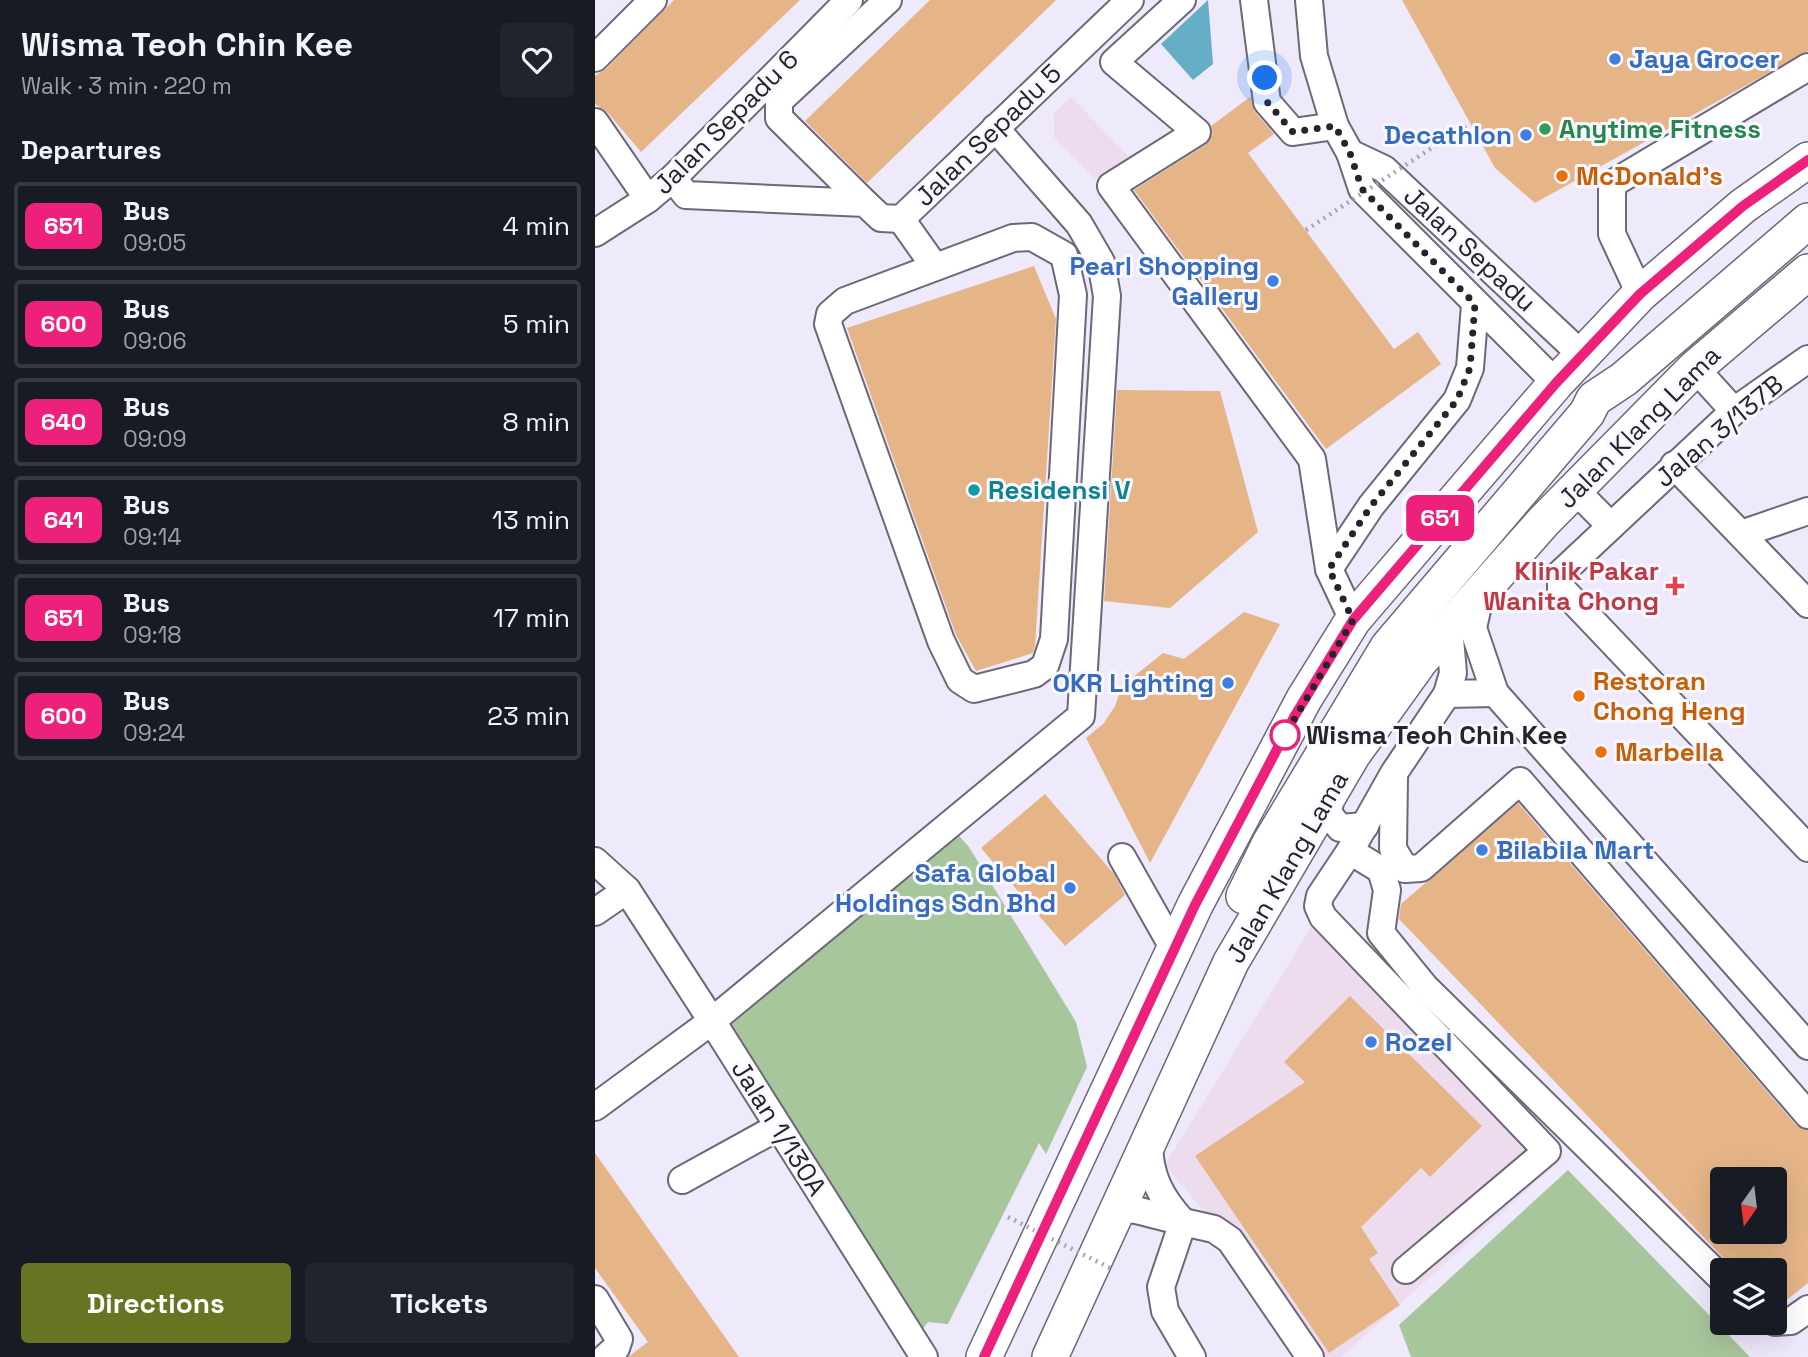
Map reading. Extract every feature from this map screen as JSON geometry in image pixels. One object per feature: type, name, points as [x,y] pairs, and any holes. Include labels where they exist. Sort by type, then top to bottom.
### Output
[{"type":"main road","points":[[984,1357],[1174,949],[1257,786],[1353,620],[1556,383],[1640,294],[1743,206],[1808,160]]},
{"type":"main road","points":[[1556,383],[1572,395],[1594,399],[1624,379],[1808,221]]},
{"type":"main road","name":"Jalan Klang Lama","points":[[1050,1357],[1231,961],[1332,787],[1420,661],[1574,489],[1695,368],[1808,272]]},
{"type":"main road","points":[[1231,961],[1242,900],[1277,833],[1388,647],[1587,413],[1594,399],[1594,372],[1583,356]]},
{"type":"street","points":[[595,58],[653,0]]},
{"type":"street","name":"Jalan Sepadu 6","points":[[595,233],[648,200],[673,178],[849,0]]},
{"type":"street","points":[[865,203],[779,118],[779,101],[888,0]]},
{"type":"street","name":"Jalan Sepadu 5","points":[[673,178],[686,195],[865,203],[881,218],[901,219],[1130,0]]},
{"type":"street","points":[[1182,0],[1114,62],[1197,132],[1111,186],[1312,459],[1329,569],[1353,620]]},
{"type":"street","points":[[1254,0],[1267,102],[1293,132],[1335,126]]},
{"type":"street","name":"Jalan Sepadu","points":[[1309,0],[1314,57],[1335,126],[1350,153],[1362,189],[1556,383]]},
{"type":"street","points":[[1640,294],[1612,234],[1612,184],[1808,67]]},
{"type":"street","points":[[595,122],[648,200]]},
{"type":"street","points":[[595,1107],[712,1021],[1081,716],[1107,296],[1101,262],[1079,224],[995,128]]},
{"type":"street","name":"Jalan Sepadu","points":[[1350,153],[1384,169],[1583,356]]},
{"type":"street","points":[[901,219],[935,267]]},
{"type":"street","points":[[1033,237],[1064,255],[1073,295],[1054,639],[1045,666],[1034,674],[974,688],[960,680],[941,640],[828,324],[830,314],[845,301],[935,267],[1013,238],[1033,237]]},
{"type":"street","points":[[1329,569],[1371,506],[1457,400],[1470,368],[1475,304]]},
{"type":"street","name":"Jalan 3/137B","points":[[1808,359],[1734,411],[1561,573],[1561,588],[1808,848]]},
{"type":"street","points":[[1695,368],[1734,411]]},
{"type":"street","points":[[1674,465],[1808,604]]},
{"type":"street","points":[[1574,489],[1611,526]]},
{"type":"street","points":[[1741,534],[1808,511]]},
{"type":"street","points":[[1482,590],[1473,628],[1495,693],[1808,1046]]},
{"type":"street","points":[[1406,1270],[1547,1151],[1323,917],[1318,906],[1320,896],[1350,851],[1394,773],[1447,694],[1453,673],[1449,627]]},
{"type":"street","points":[[1447,694],[1495,693]]},
{"type":"street","points":[[1387,890],[1405,869],[1421,868],[1551,755]]},
{"type":"street","points":[[1394,773],[1393,849],[1405,869]]},
{"type":"street","points":[[1520,781],[1808,1115]]},
{"type":"street","points":[[1332,787],[1328,813],[1340,828],[1365,826]]},
{"type":"street","points":[[1350,851],[1381,870],[1387,890],[1381,933],[1425,987],[1710,1267]]},
{"type":"street","points":[[1122,857],[1174,949]]},
{"type":"street","name":"Jalan 1/130A","points":[[595,861],[627,890],[924,1357]]},
{"type":"street","points":[[595,912],[627,890]]},
{"type":"street","points":[[683,1180],[778,1127]]},
{"type":"street","points":[[1149,1140],[1149,1167],[1159,1193],[1182,1222]]},
{"type":"street","points":[[1114,1217],[1118,1208],[1136,1209],[1214,1229],[1230,1240],[1310,1357]]},
{"type":"street","points":[[1182,1222],[1161,1287],[1165,1311],[1192,1357]]},
{"type":"street","points":[[595,1299],[619,1339],[616,1348],[606,1357]]},
{"type":"street","points":[[1787,1321],[1808,1309]]},
{"type":"path","points":[[1306,230],[1470,123]]},
{"type":"path","points":[[1008,1217],[1110,1268]]},
{"type":"shaded area","points":[[1071,97],[1132,160],[1095,179],[1054,137],[1054,113]]},
{"type":"shaded area","points":[[1312,926],[1564,1157],[1341,1357],[1325,1357],[1165,1165]]},
{"type":"green space","points":[[954,830],[969,847],[1076,1022],[1087,1067],[1046,1154],[1039,1143],[948,1324],[928,1322],[922,1330],[725,1028]]},
{"type":"green space","points":[[1568,1170],[1710,1316],[1710,1335],[1729,1335],[1750,1357],[1411,1357],[1399,1325]]},
{"type":"water","points":[[1208,0],[1213,64],[1193,80],[1161,44]]},
{"type":"building","points":[[674,0],[800,0],[641,152],[608,113],[595,104],[595,76],[606,69]]},
{"type":"building","points":[[930,0],[1056,0],[867,183],[805,121]]},
{"type":"building","points":[[1402,0],[1808,0],[1808,51],[1535,203],[1495,168]]},
{"type":"building","name":"Pearl Shopping Gallery","points":[[1250,97],[1255,112],[1274,134],[1248,153],[1394,349],[1418,332],[1441,364],[1326,449],[1134,190],[1205,145],[1213,134],[1211,126]]},
{"type":"building","name":"Residensi V","points":[[1034,266],[1056,319],[1035,647],[1033,653],[976,671],[956,635],[847,328]]},
{"type":"building","points":[[1117,390],[1220,391],[1258,532],[1170,608],[1104,601]]},
{"type":"building","name":"Wisma Teoh Chin Kee","points":[[1244,612],[1280,624],[1150,863],[1086,738],[1104,723],[1115,706],[1122,686],[1163,653],[1184,659]]},
{"type":"building","points":[[1045,794],[1114,874],[1125,895],[1065,946],[981,848]]},
{"type":"building","points":[[1518,803],[1796,1125],[1808,1130],[1808,1283],[1787,1300],[1787,1258],[1724,1258],[1710,1244],[1787,1244],[1787,1167],[1710,1167],[1710,1244],[1399,919],[1401,904]]},
{"type":"building","points":[[1350,996],[1482,1126],[1430,1177],[1421,1168],[1361,1227],[1378,1253],[1369,1259],[1400,1305],[1329,1353],[1195,1156],[1305,1082],[1284,1062]]},
{"type":"building","points":[[595,1153],[739,1357],[628,1357],[648,1342],[595,1268]]},
{"type":"bus line","name":"651","points":[[984,1357],[1195,905],[1294,717],[1353,620],[1556,383],[1640,294],[1743,206],[1808,160]]},
{"type":"place","name":"Jaya Grocer","points":[[1615,59]]},
{"type":"place","name":"Anytime Fitness","points":[[1545,129]]},
{"type":"place","name":"Decathlon","points":[[1526,135]]},
{"type":"place","name":"McDonald's","points":[[1562,176]]},
{"type":"place","name":"Pearl Shopping Gallery","points":[[1273,281]]},
{"type":"place","name":"Residensi V","points":[[974,490]]},
{"type":"place","name":"Klinik Pakar Wanita Chong","points":[[1675,586]]},
{"type":"place","name":"OKR Lighting","points":[[1228,683]]},
{"type":"place","name":"Restoran Chong Heng","points":[[1579,696]]},
{"type":"place","name":"Wisma Teoh Chin Kee","points":[[1285,735]]},
{"type":"place","name":"Marbella","points":[[1601,752]]},
{"type":"place","name":"Bilabila Mart","points":[[1482,850]]},
{"type":"place","name":"Safa Global Holdings Sdn Bhd","points":[[1070,888]]},
{"type":"place","name":"Rozel","points":[[1371,1042]]},
{"type":"route","points":[[1265,78],[1267,102],[1293,132],[1335,126],[1350,153],[1362,189],[1475,304],[1470,368],[1457,400],[1371,506],[1329,569],[1353,620],[1285,735]]}]
